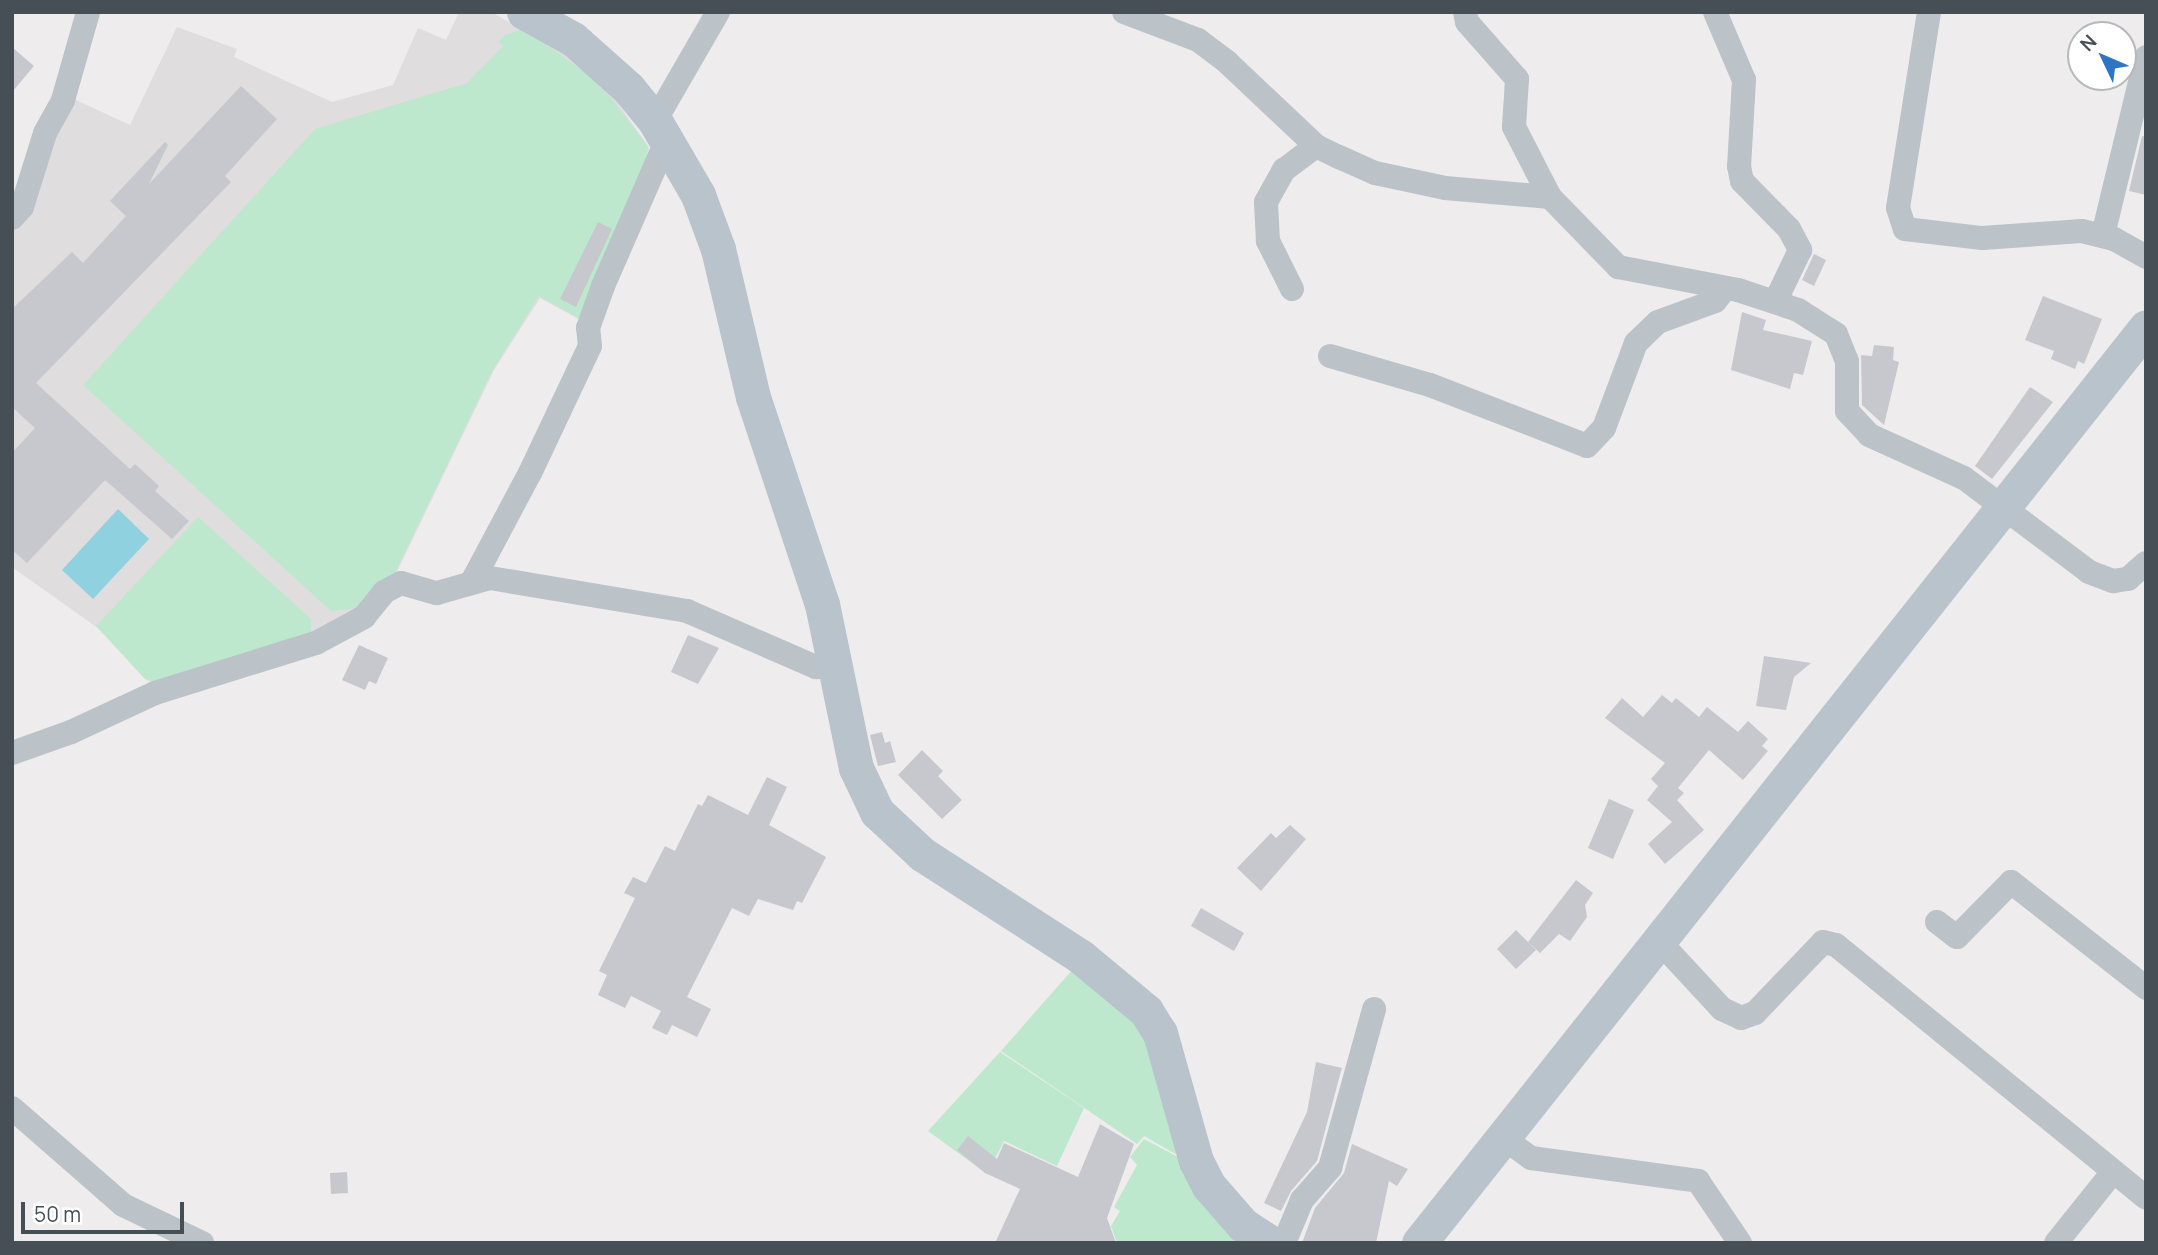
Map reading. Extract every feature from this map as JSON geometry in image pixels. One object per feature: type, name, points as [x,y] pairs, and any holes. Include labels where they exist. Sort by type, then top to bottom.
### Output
[{"type":"street","points":[[12,218],[22,208],[45,133],[63,100],[88,12]]},
{"type":"street","points":[[524,12],[583,47],[660,131],[698,195],[718,249],[753,397],[822,604],[856,768],[877,812],[922,854],[1081,957],[1146,1011],[1160,1033],[1196,1161],[1209,1185],[1243,1225],[1271,1243]]},
{"type":"street","points":[[473,580],[530,473],[590,345],[588,328],[660,131],[718,12]]},
{"type":"street","points":[[1124,12],[1198,40],[1227,62],[1317,146],[1375,173],[1445,188],[1550,197]]},
{"type":"street","points":[[1465,12],[1466,22],[1517,79],[1514,127],[1550,197],[1618,267],[1776,300],[1836,334],[1847,361],[1847,411],[1859,429],[1964,478],[2089,572],[2113,581],[2127,579],[2146,563]]},
{"type":"street","points":[[1715,12],[1744,80],[1739,166],[1742,181],[1789,229],[1800,250],[1776,300]]},
{"type":"street","points":[[1929,12],[1898,208],[1905,229],[1982,238],[2043,231],[2102,235],[2146,257]]},
{"type":"street","points":[[2102,235],[2146,57]]},
{"type":"street","points":[[1292,289],[1268,241],[1266,202],[1284,170],[1317,146]]},
{"type":"street","points":[[1330,356],[1430,385],[1587,446],[1604,428],[1636,343],[1658,322],[1715,301],[1724,290]]},
{"type":"street","points":[[1419,1243],[2146,327]]},
{"type":"street","points":[[12,753],[72,732],[155,692],[316,643],[364,617],[384,592],[401,583],[437,593],[473,580],[491,578],[687,611],[816,667],[836,667]]},
{"type":"street","points":[[1937,922],[1957,937],[2011,882],[2146,988]]},
{"type":"street","points":[[1659,941],[1721,1009],[1741,1018],[1755,1013],[1823,942],[1836,945],[2112,1173],[2146,1198]]},
{"type":"street","points":[[1284,1243],[1302,1200],[1331,1168],[1374,1009]]},
{"type":"street","points":[[12,1108],[123,1205],[202,1243]]},
{"type":"street","points":[[1503,1137],[1531,1158],[1698,1181],[1740,1243]]},
{"type":"street","points":[[2056,1243],[2112,1173]]},
{"type":"shaded area","points":[[459,12],[491,12],[556,48],[614,98],[649,147],[647,171],[582,321],[540,298],[494,370],[393,580],[362,609],[312,638],[159,684],[146,680],[102,631],[12,567],[12,229],[52,137],[74,99],[130,125],[177,27],[237,49],[234,57],[332,102],[393,85],[418,28],[446,40]]},
{"type":"green space","points":[[524,29],[587,74],[612,99],[648,147],[645,171],[582,320],[539,296],[492,371],[392,579],[361,608],[331,611],[83,385],[315,129],[467,83],[503,46],[499,42],[505,35]]},
{"type":"green space","points":[[198,517],[311,619],[311,637],[158,683],[145,679],[96,626]]},
{"type":"green space","points":[[1073,969],[1138,1025],[1148,1041],[1179,1156],[1144,1136],[1137,1144],[1001,1051]]},
{"type":"green space","points":[[1000,1052],[1084,1108],[1057,1166],[1004,1141],[987,1174],[928,1131]]},
{"type":"green space","points":[[1144,1139],[1178,1157],[1241,1243],[1117,1243],[1111,1226],[1120,1211],[1114,1207],[1137,1165],[1130,1157]]},
{"type":"water","points":[[118,509],[149,539],[93,599],[62,570]]},
{"type":"building","points":[[12,47],[34,66],[12,92]]},
{"type":"building","points":[[241,86],[277,119],[225,176],[231,182],[36,383],[130,469],[135,464],[159,486],[155,491],[189,521],[172,539],[105,480],[27,563],[12,550],[12,453],[35,428],[12,407],[12,309],[72,252],[83,263],[126,216],[110,201],[165,142],[168,145],[149,184]]},
{"type":"building","points":[[2142,136],[2146,137],[2146,195],[2129,191]]},
{"type":"building","points":[[598,222],[612,229],[576,307],[560,299]]},
{"type":"building","points":[[1814,254],[1826,260],[1814,286],[1802,280]]},
{"type":"building","points":[[2043,296],[2102,319],[2084,364],[2078,361],[2075,369],[2051,359],[2054,351],[2025,340]]},
{"type":"building","points":[[1742,312],[1766,320],[1763,330],[1812,341],[1803,375],[1794,373],[1790,389],[1731,370]]},
{"type":"building","points":[[1874,345],[1894,347],[1893,360],[1899,362],[1884,425],[1862,405],[1861,355],[1872,356]]},
{"type":"building","points":[[2030,387],[2053,402],[1992,479],[1975,466]]},
{"type":"building","points":[[688,635],[719,648],[698,684],[671,672]]},
{"type":"building","points":[[359,645],[388,658],[376,684],[369,681],[365,690],[342,680]]},
{"type":"building","points":[[1764,656],[1811,663],[1794,677],[1786,710],[1756,706]]},
{"type":"building","points":[[1662,695],[1672,703],[1676,698],[1699,717],[1707,707],[1738,732],[1748,721],[1768,739],[1762,746],[1768,751],[1743,780],[1709,750],[1678,788],[1684,793],[1677,800],[1704,830],[1665,864],[1648,844],[1672,822],[1647,800],[1658,786],[1651,779],[1665,763],[1605,718],[1622,698],[1643,717]]},
{"type":"building","points":[[882,732],[885,743],[890,741],[896,762],[878,766],[870,735]]},
{"type":"building","points":[[922,750],[943,771],[938,776],[962,800],[942,819],[898,775]]},
{"type":"building","points":[[767,777],[787,787],[769,825],[826,857],[802,903],[797,901],[793,910],[758,899],[749,916],[732,908],[687,997],[711,1009],[697,1037],[672,1025],[667,1035],[652,1028],[661,1011],[631,996],[625,1008],[598,995],[607,975],[599,971],[635,898],[624,893],[633,877],[646,883],[665,846],[675,851],[698,804],[702,806],[708,795],[748,815]]},
{"type":"building","points":[[1609,799],[1634,810],[1613,859],[1588,848]]},
{"type":"building","points":[[1290,825],[1306,839],[1261,891],[1237,868],[1271,833],[1276,838]]},
{"type":"building","points":[[1576,880],[1593,893],[1585,905],[1587,917],[1570,941],[1559,934],[1540,953],[1528,942]]},
{"type":"building","points":[[1201,908],[1244,933],[1234,951],[1191,926]]},
{"type":"building","points":[[1516,930],[1536,950],[1516,969],[1497,949]]},
{"type":"building","points":[[1316,1062],[1342,1068],[1317,1161],[1291,1191],[1281,1211],[1264,1203],[1307,1112]]},
{"type":"building","points":[[1100,1124],[1134,1144],[1107,1218],[1116,1243],[995,1243],[1020,1189],[985,1173],[957,1150],[968,1136],[997,1159],[1004,1143],[1078,1177]]},
{"type":"building","points":[[1352,1144],[1408,1169],[1397,1186],[1389,1181],[1376,1243],[1302,1243],[1315,1208],[1344,1173]]},
{"type":"building","points":[[347,1172],[348,1193],[331,1194],[330,1173]]}]
